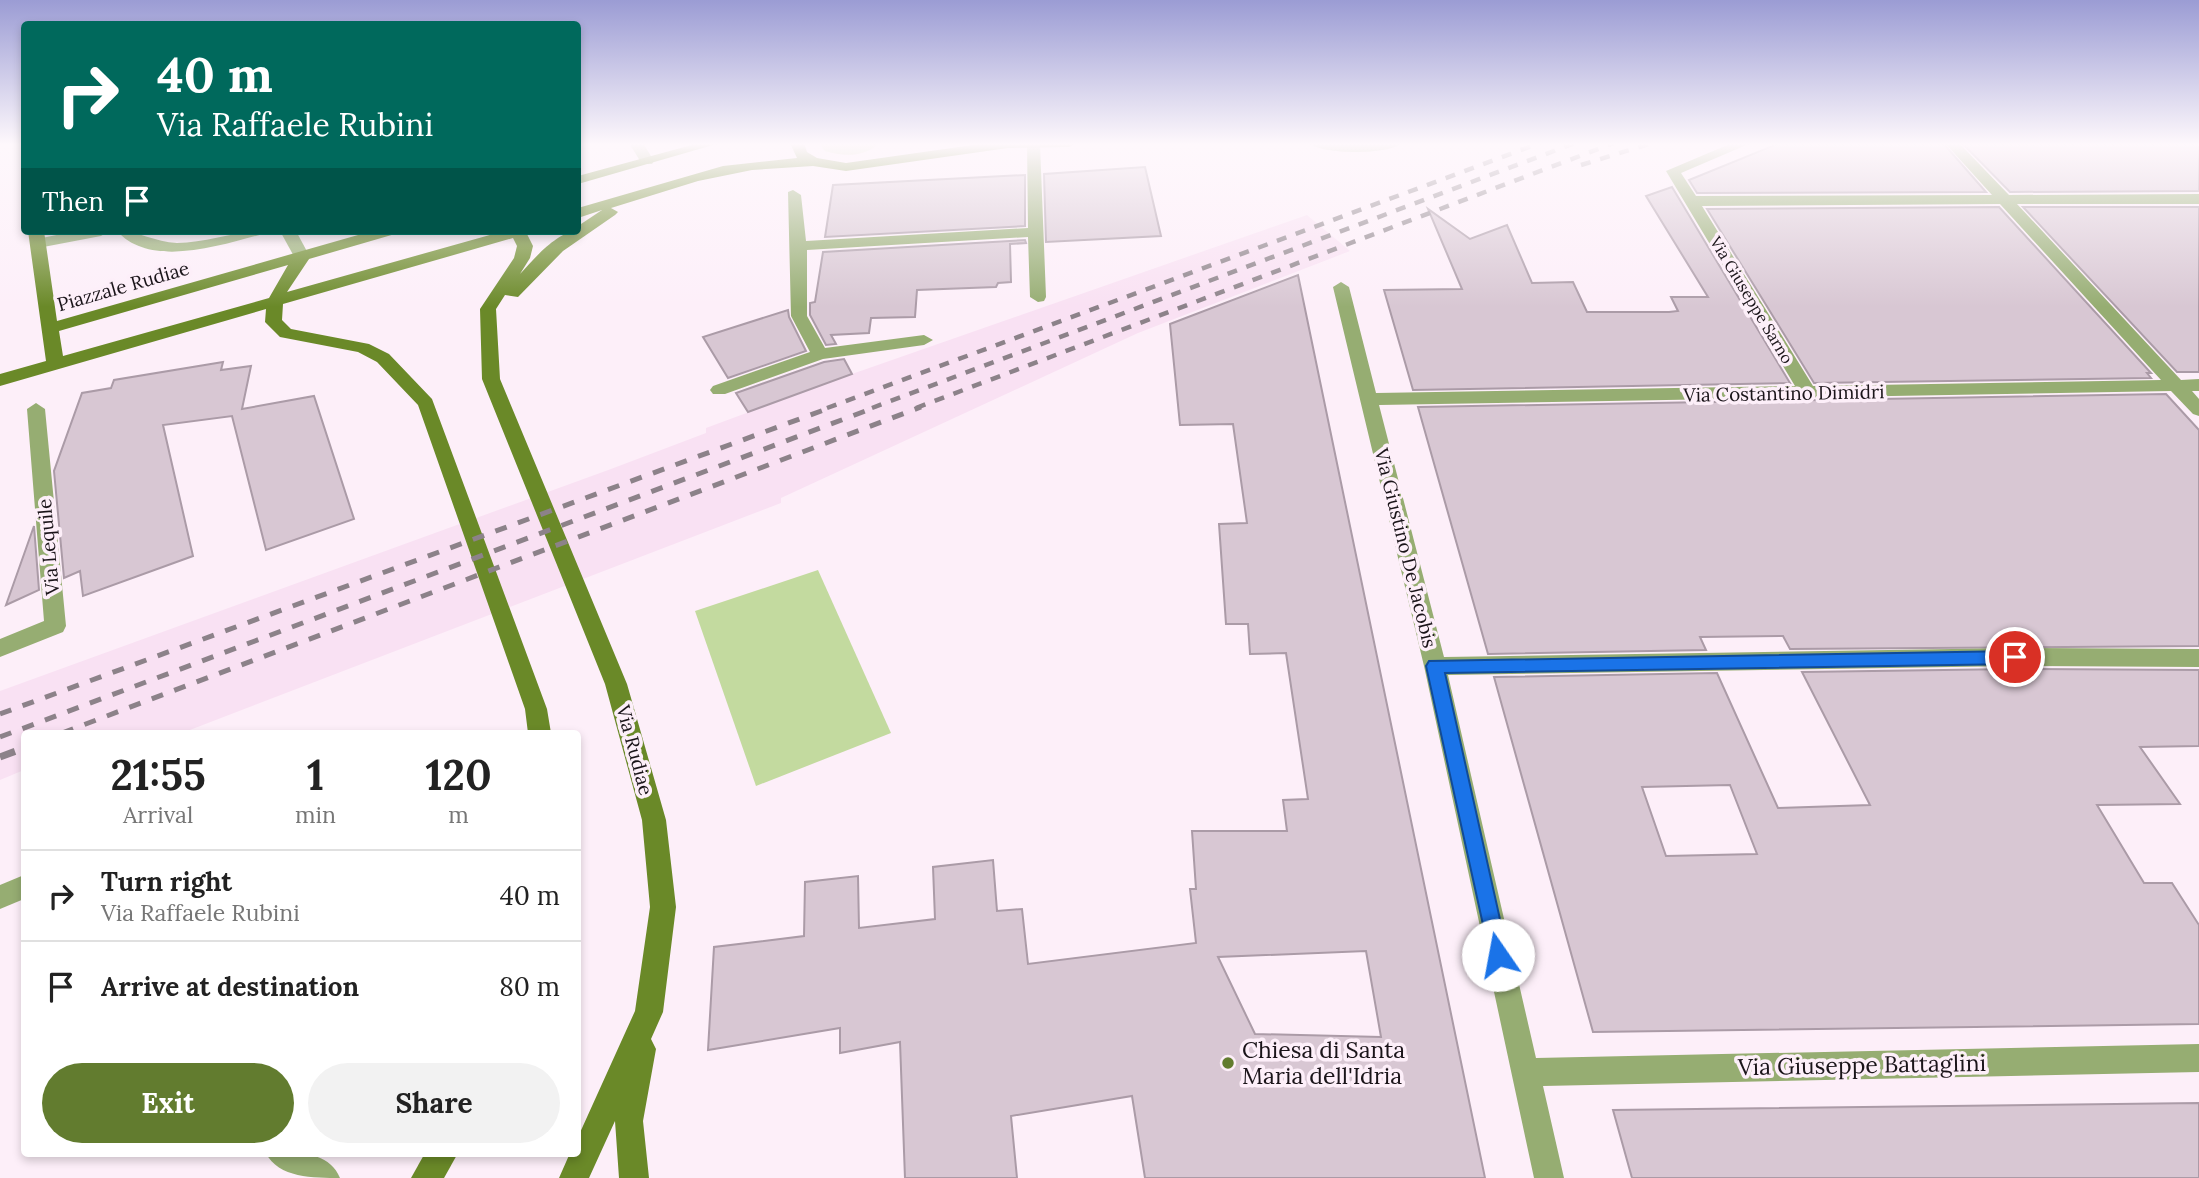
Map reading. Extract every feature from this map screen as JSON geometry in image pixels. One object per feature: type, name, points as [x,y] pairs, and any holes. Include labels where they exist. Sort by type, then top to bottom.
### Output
[{"type":"main road","points":[[581,212],[625,198]]},
{"type":"main road","points":[[581,229],[638,198]]},
{"type":"main road","name":"Piazzale Rudiae","points":[[55,365],[48,329],[376,235]]},
{"type":"main road","points":[[0,380],[505,235]]},
{"type":"main road","name":"Via Rudiae","points":[[521,235],[525,246],[522,258],[488,309],[491,379],[617,684],[654,820],[663,907],[649,1012],[574,1178]]},
{"type":"main road","points":[[487,330],[518,286],[541,260],[572,235]]},
{"type":"main road","points":[[37,237],[48,329]]},
{"type":"main road","points":[[302,257],[284,281],[273,303],[273,322],[286,333],[363,348],[383,358],[426,402],[536,709],[540,730]]},
{"type":"main road","points":[[634,1178],[629,1121],[649,1012]]},
{"type":"main road","points":[[426,1178],[440,1157]]},
{"type":"street","points":[[793,198],[799,246],[799,316],[820,354]]},
{"type":"street","points":[[1035,198],[1038,297]]},
{"type":"street","name":"Via Giuseppe Sarno","points":[[1690,198],[1808,393]]},
{"type":"street","points":[[2004,198],[2199,410]]},
{"type":"street","points":[[1692,201],[2199,199]]},
{"type":"street","points":[[799,246],[1036,232]]},
{"type":"street","points":[[37,237],[58,235]]},
{"type":"street","points":[[132,235],[147,244],[179,250],[241,235]]},
{"type":"street","points":[[290,235],[302,257]]},
{"type":"street","name":"Via Giustino De Jacobis","points":[[1341,287],[1435,666],[1549,1178]]},
{"type":"street","points":[[719,390],[820,354],[924,340]]},
{"type":"street","name":"Via Costantino Dimidri","points":[[1370,399],[2199,385]]},
{"type":"street","name":"Via Lequile","points":[[0,648],[55,626],[36,409]]},
{"type":"street","points":[[1435,666],[2015,657],[2199,658]]},
{"type":"street","points":[[0,897],[21,888]]},
{"type":"street","name":"Via Giuseppe Battaglini","points":[[1524,1072],[2199,1058]]},
{"type":"street","points":[[288,1157],[325,1178]]},
{"type":"shaded area","points":[[1307,215],[1350,251],[1138,333],[781,498],[781,503],[190,730],[21,730],[21,771],[0,780],[0,691],[611,469],[706,433],[706,428],[852,374]]},
{"type":"green space","points":[[818,570],[891,733],[756,786],[695,611]]},
{"type":"building","points":[[831,198],[1025,198],[1025,226],[825,237]]},
{"type":"building","points":[[1045,198],[1152,198],[1161,236],[1046,242]]},
{"type":"building","points":[[1647,198],[1679,198],[1790,383],[1413,390],[1384,290],[1462,289],[1428,209],[1470,239],[1507,225],[1532,283],[1573,282],[1587,312],[1678,311],[1671,297],[1708,297]]},
{"type":"building","points":[[1999,207],[2151,373],[2147,373],[2151,378],[1814,383],[1707,209]]},
{"type":"building","points":[[2023,207],[2199,207],[2199,372],[2177,372]]},
{"type":"building","points":[[1025,240],[1026,243],[1010,244],[1011,282],[998,283],[996,287],[917,290],[915,317],[871,318],[869,333],[831,335],[836,344],[826,345],[810,315],[810,303],[815,302],[823,252]]},
{"type":"building","points":[[1298,275],[1485,1178],[1145,1178],[1132,1096],[1011,1116],[1017,1178],[905,1178],[900,1042],[840,1053],[840,1028],[708,1050],[714,947],[804,936],[805,882],[858,876],[859,928],[935,919],[933,867],[993,860],[997,911],[1022,909],[1028,964],[1196,943],[1190,889],[1196,889],[1192,831],[1287,831],[1283,800],[1308,799],[1286,653],[1250,654],[1248,624],[1226,624],[1219,524],[1247,523],[1233,424],[1180,425],[1170,324]],"holes":[[[1366,951],[1381,1037],[1255,1034],[1218,957]]]},
{"type":"building","points":[[788,310],[806,351],[728,378],[703,337]]},
{"type":"building","points":[[844,359],[852,374],[748,412],[736,393],[824,362]]},
{"type":"building","points":[[223,362],[221,370],[251,366],[242,409],[314,396],[354,519],[266,550],[232,416],[163,425],[193,556],[83,596],[80,571],[64,578],[54,471],[82,393],[111,388],[114,380]]},
{"type":"building","points":[[2166,394],[2199,430],[2199,646],[1790,649],[1783,636],[1700,637],[1706,650],[1488,654],[1418,407]]},
{"type":"building","points":[[34,526],[39,590],[6,605]]},
{"type":"building","points":[[2199,670],[2199,746],[2140,747],[2180,804],[2097,805],[2144,883],[2172,883],[2199,925],[2199,1024],[1593,1032],[1494,677],[1717,673],[1778,808],[1870,805],[1802,672]],"holes":[[[1730,785],[1757,854],[1666,856],[1642,787]]]},
{"type":"building","points":[[2199,1103],[2199,1178],[1632,1178],[1613,1110]]},
{"type":"railway","points":[[827,408],[1392,198]]},
{"type":"railway","points":[[872,408],[1429,198]]},
{"type":"railway","points":[[916,408],[1469,198]]},
{"type":"railway","points":[[0,714],[832,407]]},
{"type":"railway","points":[[0,737],[876,407]]},
{"type":"railway","points":[[70,730],[921,407]]},
{"type":"railway","points":[[0,757],[21,749]]},
{"type":"place","name":"Chiesa di Santa Maria dell'Idria","points":[[1228,1063]]},
{"type":"route","points":[[1498,955],[1435,666],[2015,657]]}]
